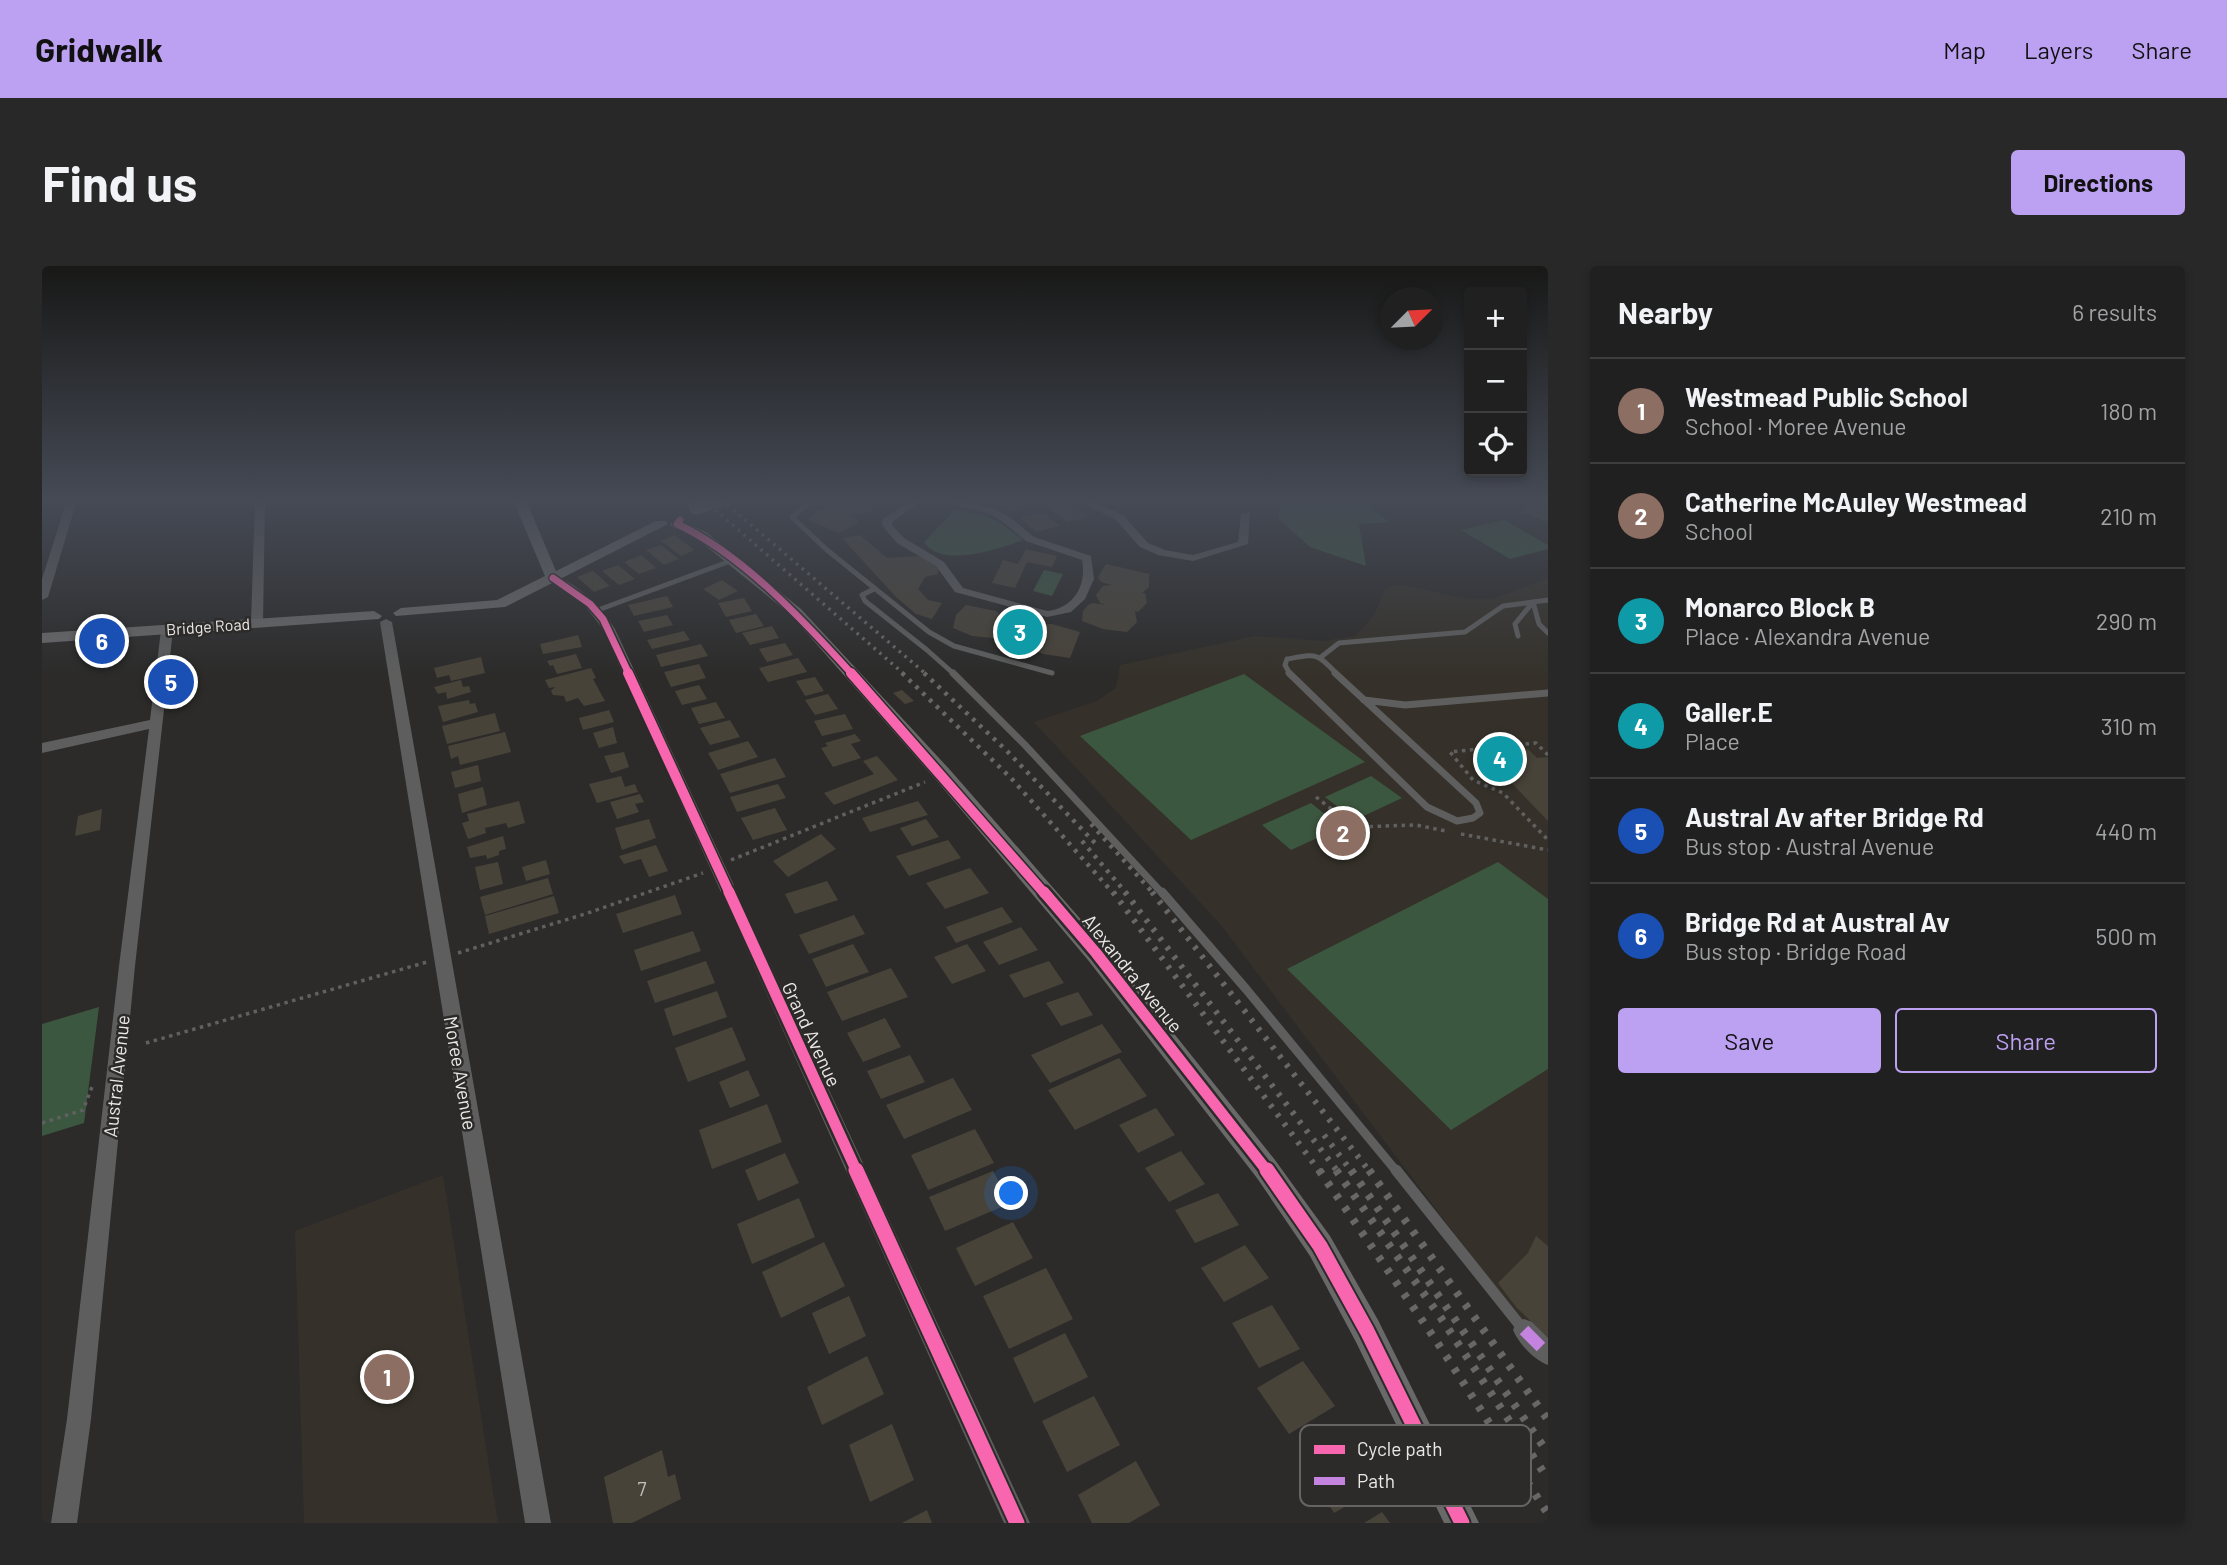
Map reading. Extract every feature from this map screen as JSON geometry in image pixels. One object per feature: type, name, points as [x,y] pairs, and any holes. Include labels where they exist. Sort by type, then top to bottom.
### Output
[{"type":"street","points":[[42,597],[54,559]]},
{"type":"street","points":[[257,623],[259,559]]},
{"type":"street","points":[[543,559],[553,578]]},
{"type":"street","points":[[380,619],[396,619],[401,613],[492,606],[508,601],[594,559]]},
{"type":"street","points":[[929,559],[941,565],[948,581],[959,590],[1047,614],[1071,608],[1082,597],[1089,578],[1087,559]]},
{"type":"street","name":"Alexandra Avenue","points":[[733,560],[796,612],[944,775],[1096,953],[1266,1169],[1320,1246],[1413,1425]]},
{"type":"street","name":"Grand Avenue","points":[[553,578],[598,610],[608,621],[614,641],[718,871],[1017,1523]]},
{"type":"street","name":"Grand Avenue","points":[[553,578],[560,590],[614,641]]},
{"type":"street","name":"Bridge Road","points":[[42,638],[257,623],[380,619]]},
{"type":"street","name":"Moree Avenue","points":[[380,619],[538,1523]]},
{"type":"street","name":"Austral Avenue","points":[[64,1523],[79,1419],[167,630]]},
{"type":"street","points":[[42,748],[155,723]]},
{"type":"street","points":[[1524,1330],[1548,1354]]},
{"type":"street","name":"Alexandra Avenue","points":[[1454,1506],[1462,1523]]},
{"type":"lane","points":[[839,559],[929,632],[954,646],[1052,673]]},
{"type":"lane","points":[[598,610],[733,560]]},
{"type":"lane","points":[[874,589],[862,595],[865,601],[946,666],[1013,732],[1100,821],[1198,932],[1325,1083],[1524,1330]]},
{"type":"lane","points":[[1321,657],[1339,643],[1465,632],[1479,628],[1494,610],[1511,604],[1548,600]]},
{"type":"lane","points":[[1534,602],[1539,624],[1548,633]]},
{"type":"lane","points":[[1518,636],[1515,624],[1534,602]]},
{"type":"lane","points":[[1321,657],[1364,700],[1476,803],[1480,813],[1454,821],[1437,814],[1420,802],[1291,677],[1285,665],[1286,659],[1321,657]]},
{"type":"lane","points":[[1364,700],[1405,705],[1548,693]]},
{"type":"path","points":[[1548,755],[1536,743],[1450,752],[1473,780],[1503,793],[1548,840]]},
{"type":"path","points":[[146,1043],[585,915],[695,874],[718,871],[734,856],[925,782]]},
{"type":"path","points":[[1316,797],[1354,827],[1416,825],[1548,850]]},
{"type":"path","points":[[42,1123],[83,1110],[92,1087]]},
{"type":"shaded area","points":[[1548,578],[1548,1357],[1221,925],[1034,722],[1097,701],[1116,688],[1120,665],[1255,636],[1324,641],[1355,636],[1375,614],[1384,590],[1390,586],[1402,585],[1468,599],[1492,599]]},
{"type":"shaded area","points":[[443,1175],[498,1523],[304,1523],[295,1231]]},
{"type":"green space","points":[[1344,559],[1365,559],[1366,566]]},
{"type":"green space","points":[[1044,570],[1063,574],[1052,596],[1033,591]]},
{"type":"green space","points":[[1244,674],[1365,762],[1191,840],[1080,736]]},
{"type":"green space","points":[[1371,776],[1402,798],[1355,820],[1325,797]]},
{"type":"green space","points":[[1311,803],[1341,827],[1291,850],[1262,825]]},
{"type":"green space","points":[[1498,862],[1548,899],[1548,1069],[1451,1130],[1287,969]]},
{"type":"green space","points":[[99,1007],[84,1123],[42,1136],[42,1024]]},
{"type":"building","points":[[645,559],[656,568],[639,574],[624,562]]},
{"type":"building","points":[[656,559],[679,559],[664,565]]},
{"type":"building","points":[[861,559],[925,559],[938,568],[938,574],[925,577],[918,589],[928,600],[942,603],[932,619],[916,614],[896,597]]},
{"type":"building","points":[[1021,559],[1056,559],[1052,567],[1027,562],[1015,588],[992,583],[1003,560],[1018,564]]},
{"type":"building","points":[[1106,564],[1149,574],[1149,587],[1142,593],[1145,593],[1147,603],[1138,612],[1135,611],[1137,622],[1127,632],[1103,629],[1082,621],[1083,611],[1088,605],[1106,605],[1100,603],[1096,595],[1103,586],[1112,585],[1101,582],[1098,577]]},
{"type":"building","points":[[618,565],[635,579],[619,585],[602,571]]},
{"type":"building","points":[[593,571],[610,586],[594,592],[577,577]]},
{"type":"building","points":[[722,580],[738,591],[719,600],[703,589]]},
{"type":"building","points":[[667,596],[673,607],[634,616],[628,605]]},
{"type":"building","points":[[744,598],[752,611],[726,617],[718,603]]},
{"type":"building","points":[[966,605],[996,611],[1001,615],[1000,622],[1002,619],[1017,618],[1035,625],[1039,631],[1042,624],[1052,624],[1080,632],[1070,658],[1043,654],[1030,648],[1010,648],[993,638],[972,636],[953,628],[956,615]]},
{"type":"building","points":[[756,614],[764,626],[736,633],[729,620]]},
{"type":"building","points":[[667,615],[673,625],[644,632],[638,621]]},
{"type":"building","points":[[772,626],[779,638],[750,645],[742,633]]},
{"type":"building","points":[[684,631],[690,640],[652,649],[647,640]]},
{"type":"building","points":[[578,635],[582,647],[543,654],[540,644]]},
{"type":"building","points":[[785,643],[793,655],[767,662],[759,649]]},
{"type":"building","points":[[701,644],[708,656],[661,667],[656,655]]},
{"type":"building","points":[[576,654],[582,668],[557,674],[553,665],[550,666],[547,661]]},
{"type":"building","points":[[481,657],[485,673],[451,681],[449,675],[437,678],[434,668]]},
{"type":"building","points":[[798,658],[807,672],[768,682],[759,668]]},
{"type":"building","points":[[699,664],[706,678],[671,687],[664,672]]},
{"type":"building","points":[[591,668],[596,678],[593,679],[605,701],[584,706],[578,698],[566,702],[564,696],[553,695],[551,691],[555,687],[549,688],[545,680]]},
{"type":"building","points":[[815,677],[824,691],[805,696],[796,681]]},
{"type":"building","points":[[461,680],[463,687],[469,686],[471,692],[447,699],[446,692],[438,694],[434,687]]},
{"type":"building","points":[[699,685],[707,699],[682,705],[675,691]]},
{"type":"building","points":[[902,690],[914,701],[905,704],[893,693]]},
{"type":"building","points":[[828,694],[838,709],[815,715],[805,700]]},
{"type":"building","points":[[469,700],[470,704],[475,703],[478,712],[443,722],[438,706]]},
{"type":"building","points":[[716,702],[725,718],[699,724],[691,708]]},
{"type":"building","points":[[609,710],[614,722],[583,730],[579,718]]},
{"type":"building","points":[[495,713],[500,731],[447,744],[442,726]]},
{"type":"building","points":[[845,714],[853,729],[822,736],[814,721]]},
{"type":"building","points":[[730,720],[740,737],[710,745],[700,728]]},
{"type":"building","points":[[613,727],[617,743],[599,748],[593,733]]},
{"type":"building","points":[[505,732],[511,752],[460,765],[458,756],[451,759],[448,746]]},
{"type":"building","points":[[855,734],[861,741],[851,744],[861,758],[833,767],[821,748],[828,746],[825,743]]},
{"type":"building","points":[[748,741],[758,757],[718,770],[708,753]]},
{"type":"building","points":[[1528,749],[1537,758],[1548,757],[1548,821],[1483,753]]},
{"type":"building","points":[[624,752],[629,767],[611,773],[604,756]]},
{"type":"building","points":[[877,756],[898,780],[834,805],[824,793],[874,774],[863,761]]},
{"type":"building","points":[[775,758],[786,777],[730,793],[720,774]]},
{"type":"building","points":[[478,765],[481,781],[455,788],[451,772]]},
{"type":"building","points":[[621,776],[625,787],[635,784],[638,792],[597,803],[589,784]]},
{"type":"building","points":[[778,784],[786,798],[737,812],[730,797]]},
{"type":"building","points":[[483,787],[487,805],[462,813],[458,794]]},
{"type":"building","points":[[640,794],[644,802],[635,804],[639,812],[617,819],[610,802]]},
{"type":"building","points":[[519,801],[525,823],[508,828],[506,823],[485,828],[486,833],[468,839],[462,823],[469,821],[467,814]]},
{"type":"building","points":[[918,801],[928,815],[870,832],[862,818]]},
{"type":"building","points":[[775,808],[787,830],[753,840],[741,818]]},
{"type":"building","points":[[102,809],[100,830],[75,836],[78,816]]},
{"type":"building","points":[[649,819],[656,838],[622,850],[615,828]]},
{"type":"building","points":[[926,819],[939,837],[912,846],[900,828]]},
{"type":"building","points":[[821,834],[836,849],[788,877],[773,861]]},
{"type":"building","points":[[503,836],[506,849],[499,851],[499,855],[487,859],[486,855],[470,858],[467,847]]},
{"type":"building","points":[[948,840],[961,858],[909,876],[896,856]]},
{"type":"building","points":[[656,845],[668,871],[649,877],[641,859],[624,864],[619,856]]},
{"type":"building","points":[[546,860],[550,874],[526,881],[522,867]]},
{"type":"building","points":[[498,862],[503,884],[480,890],[475,867]]},
{"type":"building","points":[[970,868],[989,893],[945,909],[926,883]]},
{"type":"building","points":[[548,878],[553,894],[485,915],[480,897]]},
{"type":"building","points":[[827,881],[838,900],[795,914],[785,894]]},
{"type":"building","points":[[675,895],[682,914],[623,933],[616,914]]},
{"type":"building","points":[[554,896],[559,913],[489,934],[485,916]]},
{"type":"building","points":[[1002,907],[1013,922],[956,943],[946,927]]},
{"type":"building","points":[[854,915],[865,934],[809,954],[799,935]]},
{"type":"building","points":[[1021,927],[1038,950],[999,965],[983,942]]},
{"type":"building","points":[[693,931],[701,951],[641,971],[634,950]]},
{"type":"building","points":[[853,944],[869,972],[826,987],[812,959]]},
{"type":"building","points":[[967,944],[986,971],[952,984],[934,957]]},
{"type":"building","points":[[706,961],[715,983],[655,1003],[647,981]]},
{"type":"building","points":[[1049,961],[1064,983],[1024,998],[1009,975]]},
{"type":"building","points":[[891,968],[908,997],[842,1021],[827,992]]},
{"type":"building","points":[[717,991],[727,1017],[673,1036],[664,1009]]},
{"type":"building","points":[[1078,992],[1093,1015],[1061,1026],[1046,1003]]},
{"type":"building","points":[[885,1018],[901,1047],[863,1062],[847,1033]]},
{"type":"building","points":[[1102,1024],[1122,1052],[1050,1083],[1031,1055]]},
{"type":"building","points":[[732,1027],[746,1060],[688,1082],[675,1048]]},
{"type":"building","points":[[910,1055],[925,1082],[881,1099],[867,1071]]},
{"type":"building","points":[[1119,1058],[1147,1096],[1075,1130],[1048,1090]]},
{"type":"building","points":[[748,1070],[760,1096],[730,1108],[719,1082]]},
{"type":"building","points":[[953,1078],[972,1110],[904,1139],[886,1105]]},
{"type":"building","points":[[767,1104],[782,1142],[712,1169],[699,1130]]},
{"type":"building","points":[[1156,1108],[1175,1135],[1138,1153],[1119,1125]]},
{"type":"building","points":[[975,1129],[994,1163],[928,1190],[911,1155]]},
{"type":"building","points":[[1181,1151],[1205,1184],[1169,1202],[1145,1168]]},
{"type":"building","points":[[785,1153],[799,1183],[758,1201],[745,1170]]},
{"type":"building","points":[[993,1171],[1011,1203],[945,1231],[929,1197]]},
{"type":"building","points":[[1218,1193],[1239,1225],[1195,1243],[1175,1210]]},
{"type":"building","points":[[799,1198],[815,1237],[752,1264],[737,1224]]},
{"type":"building","points":[[1013,1222],[1033,1258],[975,1286],[956,1248]]},
{"type":"building","points":[[1536,1236],[1548,1246],[1548,1347],[1533,1332],[1538,1328],[1516,1307],[1498,1283],[1528,1253]]},
{"type":"building","points":[[824,1242],[845,1286],[781,1318],[762,1272]]},
{"type":"building","points":[[1245,1245],[1269,1278],[1224,1302],[1201,1268]]},
{"type":"building","points":[[1046,1268],[1073,1319],[1009,1349],[983,1296]]},
{"type":"building","points":[[849,1296],[866,1336],[829,1354],[812,1313]]},
{"type":"building","points":[[1272,1305],[1300,1349],[1259,1368],[1232,1323]]},
{"type":"building","points":[[1065,1333],[1088,1377],[1034,1403],[1013,1358]]},
{"type":"building","points":[[867,1356],[884,1394],[822,1425],[807,1387]]},
{"type":"building","points":[[1303,1361],[1335,1406],[1289,1434],[1257,1388]]},
{"type":"building","points":[[1094,1396],[1120,1445],[1067,1472],[1042,1421]]},
{"type":"building","points":[[892,1424],[914,1480],[870,1502],[849,1445]]},
{"type":"building","points":[[662,1450],[668,1477],[675,1474],[681,1499],[632,1523],[613,1523],[604,1477]]},
{"type":"building","points":[[1136,1461],[1160,1505],[1129,1523],[1092,1523],[1078,1495]]},
{"type":"building","points":[[1329,1506],[1346,1506],[1334,1513]]},
{"type":"building","points":[[927,1510],[932,1523],[902,1523]]},
{"type":"building","points":[[1382,1512],[1390,1523],[1364,1523]]},
{"type":"railway","points":[[771,559],[904,674]]},
{"type":"railway","points":[[791,559],[926,674]]},
{"type":"railway","points":[[902,673],[1011,778],[1114,894]]},
{"type":"railway","points":[[924,673],[1007,751],[1095,843]]},
{"type":"railway","points":[[1091,824],[1154,894]]},
{"type":"railway","points":[[1082,841],[1127,894]]},
{"type":"railway","points":[[1113,892],[1320,1172]]},
{"type":"railway","points":[[1125,892],[1338,1172]]},
{"type":"railway","points":[[1152,892],[1370,1172]]},
{"type":"railway","points":[[1324,1135],[1352,1172]]},
{"type":"railway","points":[[1319,1170],[1491,1425]]},
{"type":"railway","points":[[1336,1170],[1441,1318],[1512,1425]]},
{"type":"railway","points":[[1351,1170],[1529,1425]]},
{"type":"railway","points":[[1369,1170],[1548,1420]]},
{"type":"railway","points":[[1531,1429],[1548,1453]]},
{"type":"railway","points":[[1531,1453],[1548,1479]]},
{"type":"railway","points":[[1531,1488],[1548,1514]]},
{"type":"marked path","points":[[1524,1330],[1548,1354]]},
{"type":"cycle path","points":[[730,559],[796,612],[944,776],[1096,953],[1266,1169],[1320,1246],[1367,1331],[1414,1425]]},
{"type":"cycle path","points":[[553,578],[590,604],[609,629],[1017,1523]]},
{"type":"cycle path","points":[[1454,1506],[1462,1523]]},
{"type":"place","name":"Monarco Block B","points":[[1020,632]]},
{"type":"place","name":"Bridge Rd at Austral Av","points":[[102,641]]},
{"type":"place","name":"Austral Av after Bridge Rd","points":[[171,682]]},
{"type":"place","name":"Galler.E","points":[[1500,759]]},
{"type":"place","name":"Catherine McAuley Westmead","points":[[1343,833]]},
{"type":"place","name":"Westmead Public School","points":[[387,1377]]}]
